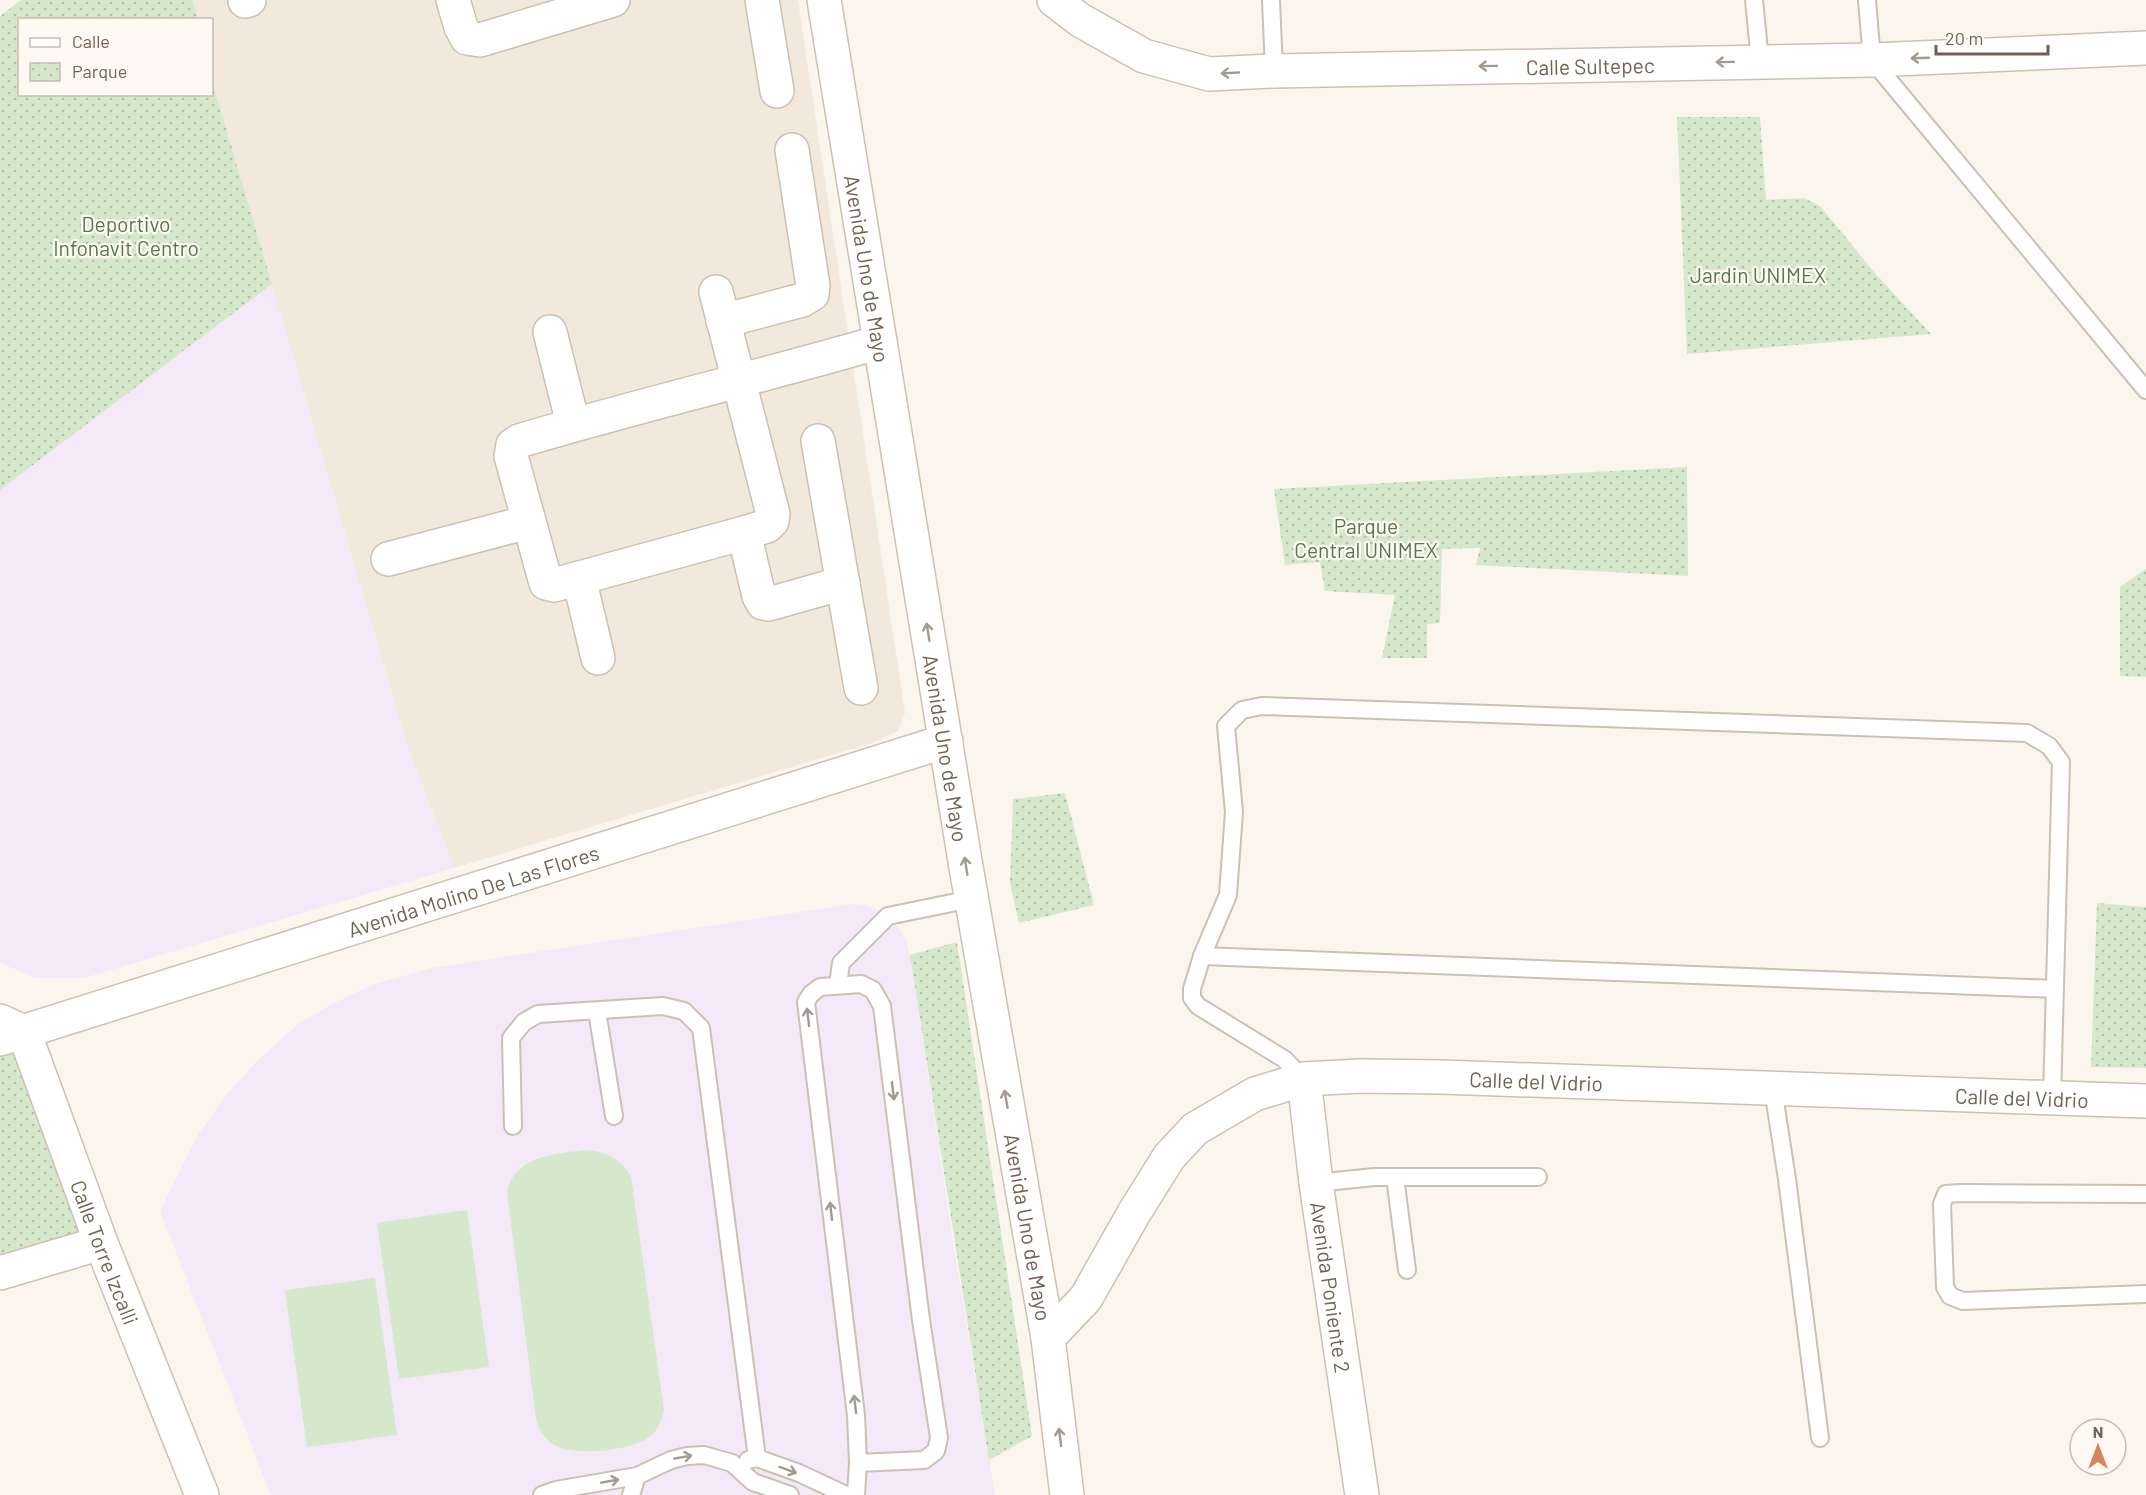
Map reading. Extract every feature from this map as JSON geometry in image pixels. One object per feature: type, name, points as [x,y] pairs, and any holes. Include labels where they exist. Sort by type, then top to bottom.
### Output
[{"type":"street","points":[[453,0],[461,27],[467,38],[480,40],[613,0]]},
{"type":"street","points":[[762,0],[777,92]]},
{"type":"street","name":"Avenida Uno de Mayo","points":[[824,0],[971,898],[1048,1338],[1067,1495]]},
{"type":"street","name":"Calle Sultepec","points":[[1054,0],[1080,20],[1144,56],[1209,74],[1872,60],[2146,48]]},
{"type":"street","points":[[792,150],[813,286],[812,294],[802,300],[720,306],[740,381],[773,514],[772,521],[767,526],[554,585],[546,583],[511,456],[513,445],[573,424],[740,381],[880,342]]},
{"type":"street","points":[[550,332],[573,424]]},
{"type":"street","points":[[818,441],[861,688]]},
{"type":"street","points":[[388,559],[528,522]]},
{"type":"street","points":[[744,532],[759,596],[763,603],[769,604],[843,583]]},
{"type":"street","points":[[579,578],[598,658]]},
{"type":"street","name":"Avenida Molino De Las Flores","points":[[8,1031],[946,741]]},
{"type":"street","name":"Calle Torre Izcalli","points":[[8,1031],[101,1243],[202,1495]]},
{"type":"street","name":"Calle del Vidrio","points":[[1048,1338],[1086,1298],[1169,1157],[1195,1129],[1255,1094],[1304,1079],[1372,1076],[2146,1101]]},
{"type":"street","name":"Avenida Poniente 2","points":[[1304,1079],[1316,1183],[1362,1495]]},
{"type":"street","points":[[0,1273],[101,1243]]},
{"type":"lane","points":[[1270,0],[1274,71]]},
{"type":"lane","points":[[1754,0],[1760,61]]},
{"type":"lane","points":[[1867,0],[1872,60],[2146,390]]},
{"type":"lane","points":[[1304,1079],[1278,1055],[1198,1005],[1192,998],[1192,989],[1202,956],[1228,895],[1234,812],[1226,726],[1242,710],[1274,707],[2027,733],[2049,746],[2061,762],[2052,1098]]},
{"type":"lane","points":[[838,986],[841,963],[888,916],[971,898]]},
{"type":"lane","points":[[1202,956],[2055,989]]},
{"type":"lane","points":[[856,1495],[858,1463],[856,1415],[806,1002],[811,994],[820,987],[861,984],[873,990],[882,1005],[921,1320],[939,1438],[936,1451],[924,1460],[858,1463]]},
{"type":"lane","points":[[513,1126],[511,1038],[524,1022],[538,1014],[663,1006],[684,1011],[701,1028],[757,1458]]},
{"type":"lane","points":[[597,1011],[614,1116]]},
{"type":"lane","points":[[1773,1089],[1787,1179],[1820,1438]]},
{"type":"lane","points":[[1316,1183],[1395,1177],[1538,1177]]},
{"type":"lane","points":[[1395,1177],[1407,1270]]},
{"type":"lane","points":[[2146,1194],[1960,1192],[1946,1194],[1942,1204],[1945,1287],[1950,1296],[1964,1301],[2146,1294]]},
{"type":"lane","points":[[542,1495],[556,1490],[637,1476],[671,1460],[705,1455],[732,1463],[759,1490],[790,1495]]},
{"type":"lane","points":[[732,1463],[757,1458],[799,1473],[846,1495]]},
{"type":"lane","points":[[631,1495],[637,1476]]},
{"type":"shaded area","points":[[193,0],[798,0],[905,713],[898,731],[872,743],[454,868],[408,748],[213,84],[213,18],[198,18]]},
{"type":"shaded area","points":[[272,284],[408,748],[454,868],[84,978],[36,978],[0,963],[0,490]]},
{"type":"shaded area","points":[[852,904],[877,909],[888,916],[906,940],[910,955],[953,1242],[995,1495],[271,1495],[160,1211],[197,1136],[227,1094],[258,1060],[298,1024],[332,1004],[372,985],[431,968]]},
{"type":"green space","name":"Deportivo Infonavit Centro","points":[[21,0],[193,0],[198,18],[18,18],[18,96],[213,96],[213,84],[272,284],[0,490],[0,16]]},
{"type":"green space","name":"Jardin UNIMEX","points":[[1677,117],[1760,117],[1766,200],[1804,198],[1820,206],[1874,272],[1931,334],[1687,354]]},
{"type":"green space","name":"Parque Central UNIMEX","points":[[1687,467],[1688,576],[1476,565],[1480,548],[1442,549],[1440,623],[1427,624],[1427,658],[1382,658],[1395,595],[1325,591],[1320,562],[1285,565],[1274,489]]},
{"type":"green space","points":[[2146,569],[2146,677],[2120,676],[2120,587]]},
{"type":"green space","points":[[1065,793],[1094,905],[1019,923],[1010,883],[1013,799]]},
{"type":"green space","points":[[2097,903],[2146,907],[2146,1068],[2091,1067]]},
{"type":"green space","points":[[957,942],[1032,1436],[989,1460],[910,955]]},
{"type":"green space","points":[[20,1037],[96,1240],[0,1269],[0,1043]]},
{"type":"green space","points":[[586,1150],[612,1157],[631,1176],[664,1410],[657,1429],[643,1441],[619,1448],[576,1451],[564,1449],[547,1440],[536,1419],[507,1192],[518,1170],[527,1164],[549,1155]]},
{"type":"green space","points":[[467,1210],[489,1367],[399,1379],[377,1223]]},
{"type":"green space","points":[[375,1278],[397,1435],[307,1447],[285,1290]]}]
